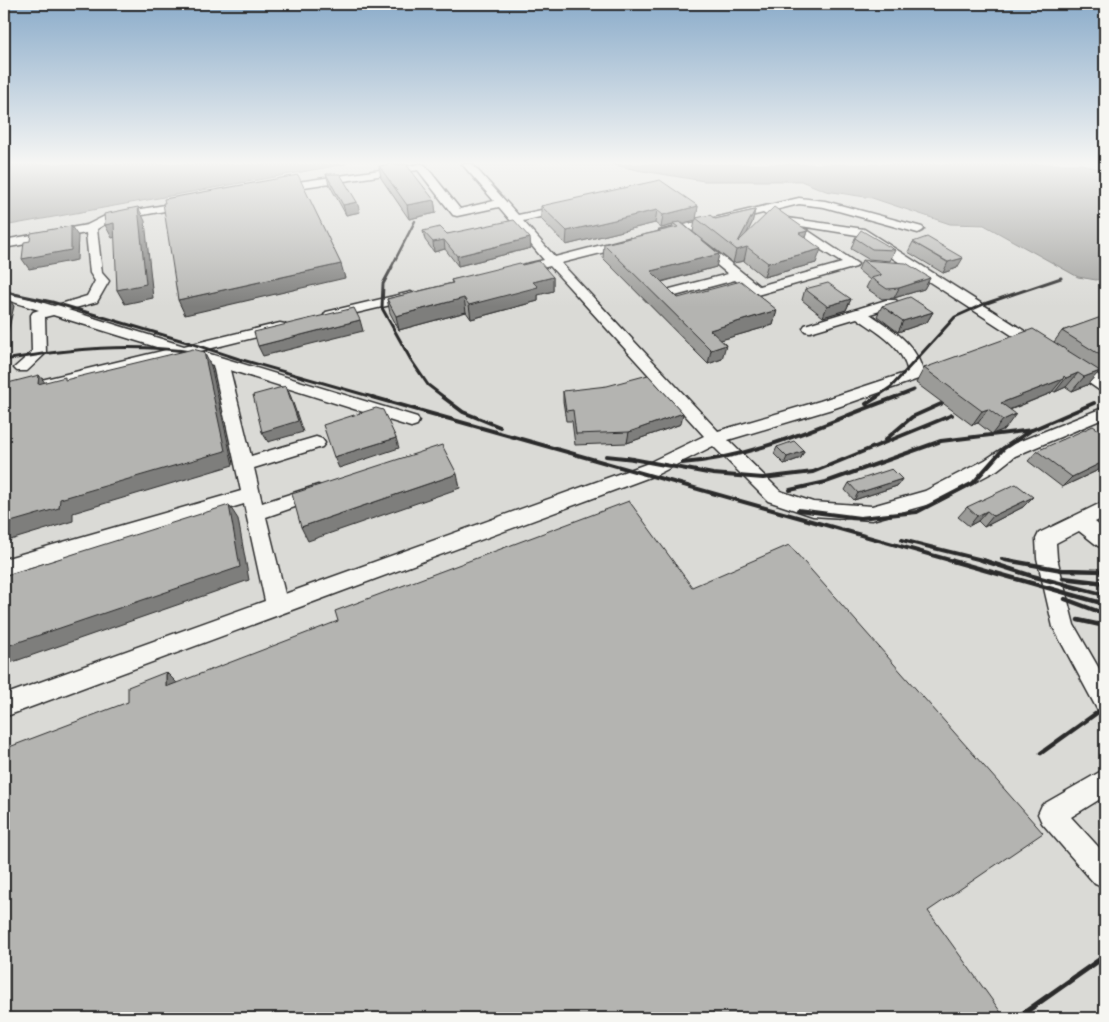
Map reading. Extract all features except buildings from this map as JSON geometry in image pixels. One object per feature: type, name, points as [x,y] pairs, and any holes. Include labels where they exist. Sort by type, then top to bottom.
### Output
[{"type":"lane","points":[[4,244],[91,228],[107,218],[143,212]]},
{"type":"lane","points":[[509,212],[715,438],[774,496],[813,509],[872,513],[930,497],[991,466],[1009,452],[1105,412]]},
{"type":"lane","points":[[515,219],[548,212]]},
{"type":"lane","points":[[697,212],[712,222]]},
{"type":"lane","points":[[505,273],[754,212]]},
{"type":"lane","points":[[681,230],[757,291],[856,265],[769,212]]},
{"type":"lane","points":[[855,212],[918,228]]},
{"type":"lane","points":[[782,220],[860,232],[1029,340],[1038,342],[1105,386]]},
{"type":"lane","points":[[22,368],[39,352],[38,315],[92,298],[102,281],[96,273],[91,228]]},
{"type":"lane","points":[[890,267],[919,269]]},
{"type":"lane","points":[[675,292],[738,276]]},
{"type":"lane","points":[[316,318],[420,293]]},
{"type":"lane","points":[[4,295],[411,421]]},
{"type":"lane","points":[[810,328],[891,303]]},
{"type":"lane","points":[[4,706],[652,469],[715,438],[826,405],[916,375],[914,364],[908,351],[900,342],[858,313]]},
{"type":"lane","points":[[4,394],[297,323]]},
{"type":"lane","points":[[220,361],[277,606]]},
{"type":"lane","points":[[244,465],[316,443]]},
{"type":"lane","points":[[4,567],[253,504],[338,485]]},
{"type":"lane","points":[[1105,508],[1046,538],[1046,558],[1064,627],[1105,701]]},
{"type":"lane","points":[[1080,521],[1105,540]]},
{"type":"lane","points":[[1105,782],[1050,814],[1105,874]]},
{"type":"shaded area","points":[[4,212],[83,212],[4,226]]},
{"type":"shaded area","points":[[85,212],[914,212],[956,225],[986,227],[1083,279],[1105,282],[1105,1018],[4,1018],[4,226]]},
{"type":"shaded area","points":[[913,212],[1105,212],[1105,279],[1096,280],[1078,277],[984,225],[950,224]]},
{"type":"railway","points":[[391,268],[415,221]]},
{"type":"railway","points":[[392,267],[383,284],[382,308],[411,360],[428,385],[445,398]]},
{"type":"railway","points":[[875,398],[891,387],[955,317],[984,304],[1061,278]]},
{"type":"railway","points":[[4,292],[52,302],[239,359],[376,398]]},
{"type":"railway","points":[[4,360],[76,350],[125,347],[197,353]]},
{"type":"railway","points":[[893,398],[914,390]]},
{"type":"railway","points":[[372,397],[953,561]]},
{"type":"railway","points":[[443,397],[463,412],[500,427]]},
{"type":"railway","points":[[866,404],[877,397]]},
{"type":"railway","points":[[682,463],[710,460],[764,447],[896,397]]},
{"type":"railway","points":[[790,490],[826,482],[941,441],[1032,430],[1094,403]]},
{"type":"railway","points":[[885,440],[912,417],[941,404]]},
{"type":"railway","points":[[630,459],[713,474],[763,478],[813,472],[952,415]]},
{"type":"railway","points":[[798,510],[860,518],[917,512],[973,483],[1004,448],[1030,431]]},
{"type":"railway","points":[[606,456],[630,459]]},
{"type":"railway","points":[[902,540],[982,560]]},
{"type":"railway","points":[[1002,559],[1013,561]]},
{"type":"railway","points":[[949,560],[1105,604]]},
{"type":"railway","points":[[982,560],[986,561]]},
{"type":"railway","points":[[982,560],[1032,576],[1105,595]]},
{"type":"railway","points":[[1006,560],[1062,570],[1105,571]]},
{"type":"railway","points":[[1063,578],[1105,583]]},
{"type":"railway","points":[[1065,599],[1105,614]]},
{"type":"railway","points":[[1078,620],[1105,626]]},
{"type":"railway","points":[[1041,753],[1105,707]]},
{"type":"railway","points":[[1017,1018],[1105,956]]}]
